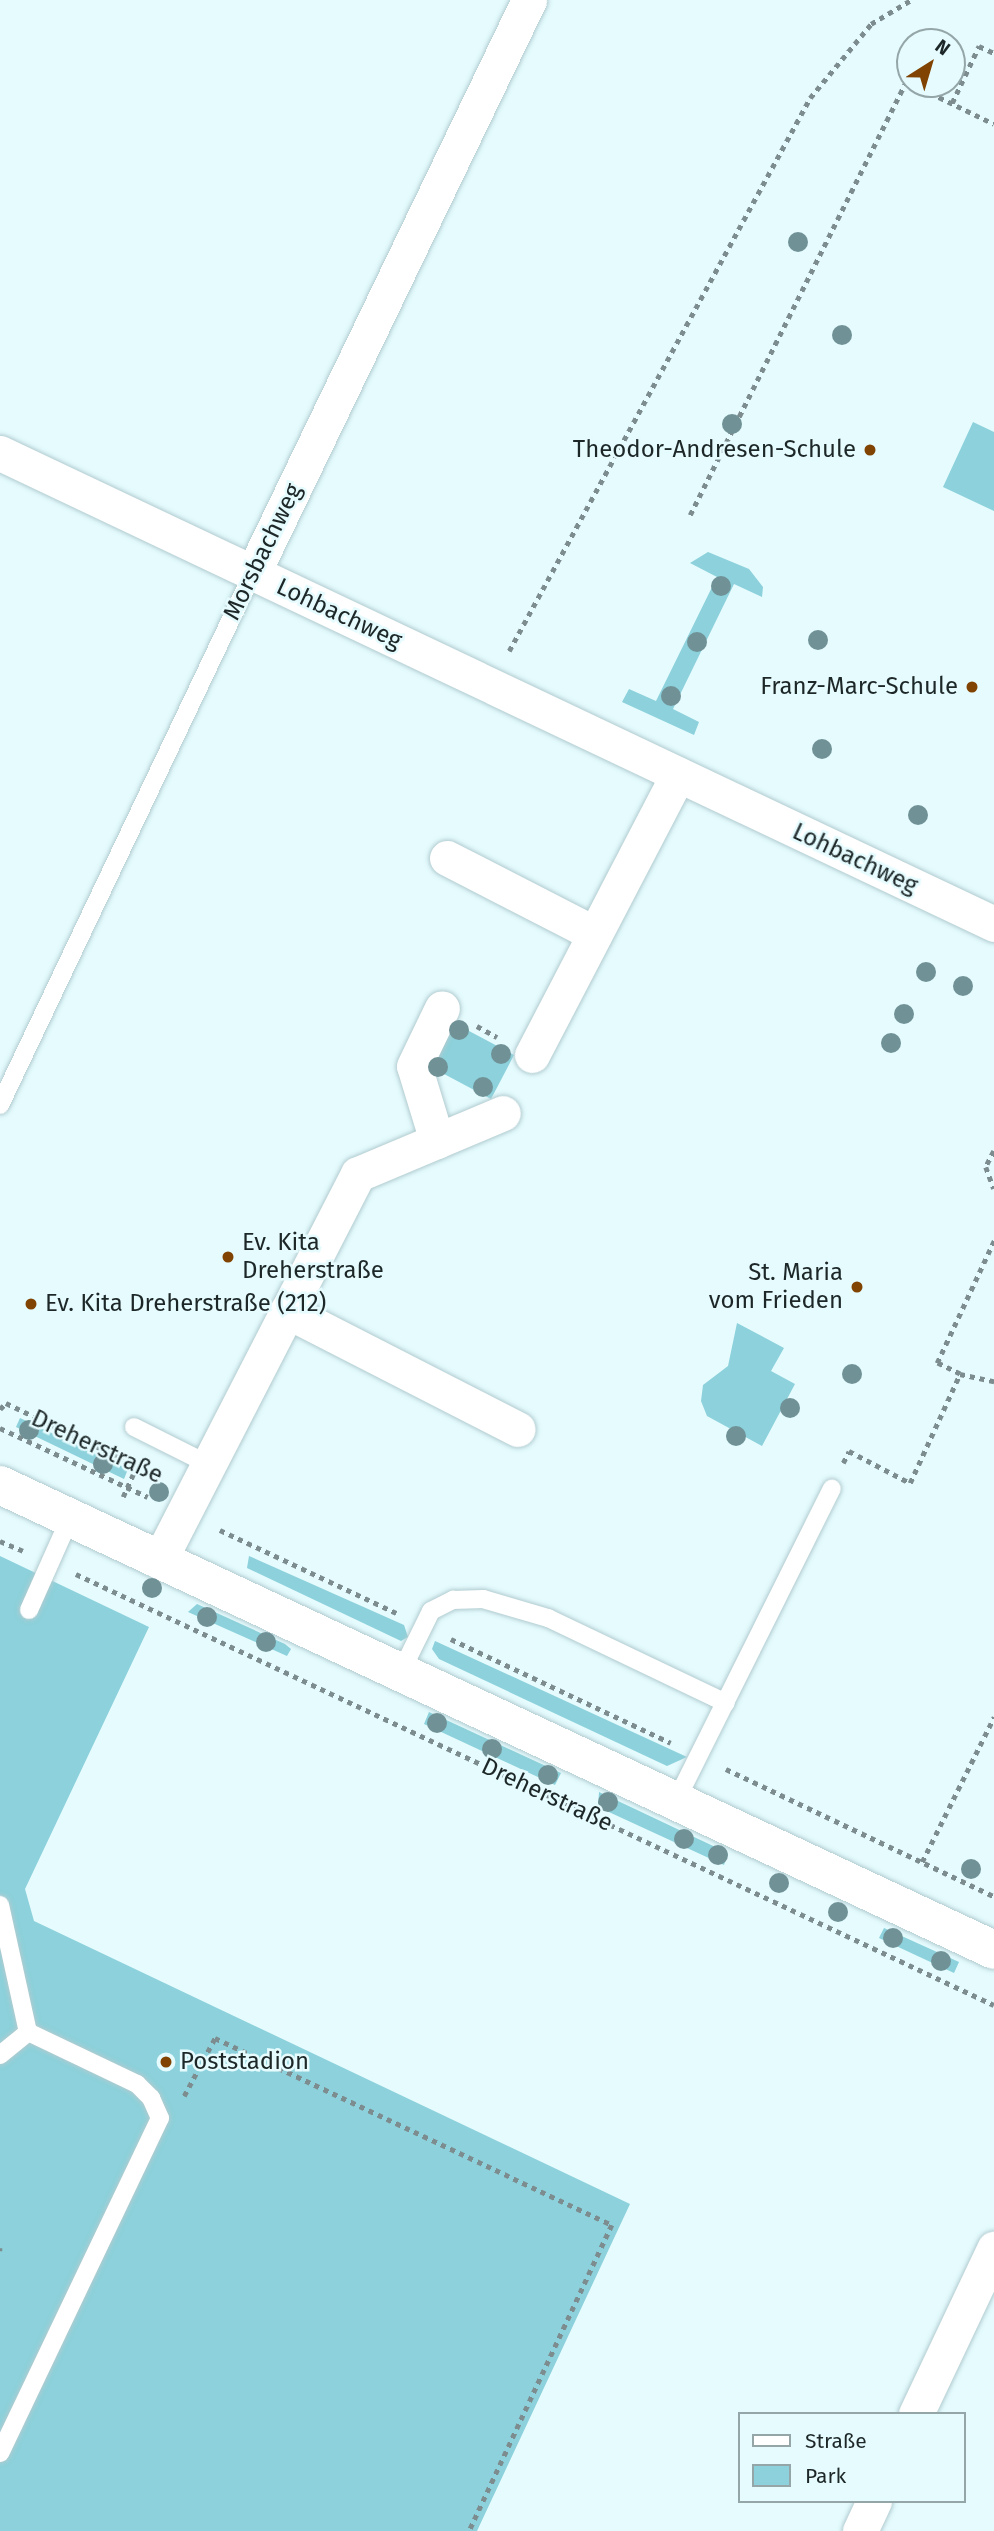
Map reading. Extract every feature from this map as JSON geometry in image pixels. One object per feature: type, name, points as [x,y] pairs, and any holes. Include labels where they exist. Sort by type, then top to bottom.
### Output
[{"type":"main road","name":"Dreherstraße","points":[[0,1485],[677,1799],[994,1950]]},
{"type":"street","name":"Morsbachweg","points":[[253,573],[529,0]]},
{"type":"street","name":"Lohbachweg","points":[[0,453],[994,924]]},
{"type":"street","points":[[532,1055],[678,775]]},
{"type":"street","points":[[447,858],[595,934]]},
{"type":"street","points":[[437,1142],[414,1066],[442,1008]]},
{"type":"street","name":"Dreherstraße","points":[[159,1560],[190,1513],[208,1464],[358,1174],[503,1113]]},
{"type":"street","points":[[287,1311],[519,1429]]},
{"type":"street","points":[[917,2412],[994,2249]]},
{"type":"street","points":[[860,2531],[873,2503]]},
{"type":"lane","name":"Morsbachweg","points":[[0,1105],[253,573]]},
{"type":"lane","name":"Dreherstraße","points":[[134,1427],[208,1464]]},
{"type":"lane","points":[[677,1799],[832,1488]]},
{"type":"lane","points":[[29,1610],[70,1518]]},
{"type":"lane","points":[[401,1672],[431,1611],[453,1600],[483,1599],[548,1618],[726,1703]]},
{"type":"lane","points":[[0,1905],[28,2032]]},
{"type":"lane","points":[[0,2054],[28,2032]]},
{"type":"lane","points":[[0,2453],[160,2118],[152,2098],[137,2084],[28,2032]]},
{"type":"path","points":[[491,685],[810,98],[871,24],[911,0]]},
{"type":"path","points":[[952,103],[979,46],[994,53]]},
{"type":"path","points":[[690,515],[898,98]]},
{"type":"path","points":[[942,98],[994,124]]},
{"type":"path","points":[[994,1151],[986,1167],[994,1189]]},
{"type":"path","points":[[994,1241],[937,1363],[960,1374],[994,1381]]},
{"type":"path","points":[[832,1488],[849,1451],[910,1483],[960,1374]]},
{"type":"path","name":"Dreherstraße","points":[[0,1409],[6,1403],[173,1482],[190,1513]]},
{"type":"path","name":"Dreherstraße","points":[[0,1428],[127,1488],[190,1513],[994,1896]]},
{"type":"path","points":[[118,1507],[137,1466]]},
{"type":"path","name":"Dreherstraße","points":[[100,1585],[994,2005]]},
{"type":"path","points":[[922,1862],[994,1717]]},
{"type":"path","points":[[157,2111],[184,2096],[215,2038],[612,2225],[469,2531]]},
{"type":"green space","points":[[973,422],[994,432],[994,511],[943,487]]},
{"type":"green space","points":[[708,552],[749,569],[763,587],[762,597],[734,584],[673,709],[699,722],[694,735],[622,702],[629,689],[656,701],[717,577],[690,563]]},
{"type":"green space","points":[[454,1023],[514,1055],[491,1099],[431,1067]]},
{"type":"green space","points":[[737,1323],[784,1348],[771,1371],[795,1384],[762,1446],[707,1416],[701,1401],[703,1385],[728,1366]]},
{"type":"green space","points":[[20,1418],[128,1469],[124,1479],[16,1427]]},
{"type":"green space","name":"Poststadion","points":[[0,1556],[149,1627],[25,1889],[34,1921],[630,2204],[477,2531],[0,2531]]},
{"type":"green space","points":[[249,1556],[404,1625],[408,1637],[401,1641],[247,1568]]},
{"type":"green space","points":[[197,1604],[291,1649],[287,1656],[188,1612]]},
{"type":"green space","points":[[435,1641],[687,1757],[667,1766],[439,1659],[432,1649]]},
{"type":"green space","points":[[429,1712],[561,1773],[555,1785],[424,1724]]},
{"type":"green space","points":[[599,1792],[728,1853],[724,1865],[598,1807]]},
{"type":"green space","points":[[884,1928],[959,1962],[954,1973],[879,1938]]},
{"type":"place","name":"Theodor-Andresen-Schule","points":[[870,450]]},
{"type":"place","name":"Franz-Marc-Schule","points":[[972,687]]},
{"type":"place","name":"Ev. Kita Dreherstraße","points":[[228,1257]]},
{"type":"place","name":"St. Maria vom Frieden","points":[[857,1287]]},
{"type":"place","name":"Ev. Kita Dreherstraße (212)","points":[[31,1304]]},
{"type":"place","name":"Poststadion","points":[[166,2062]]}]
